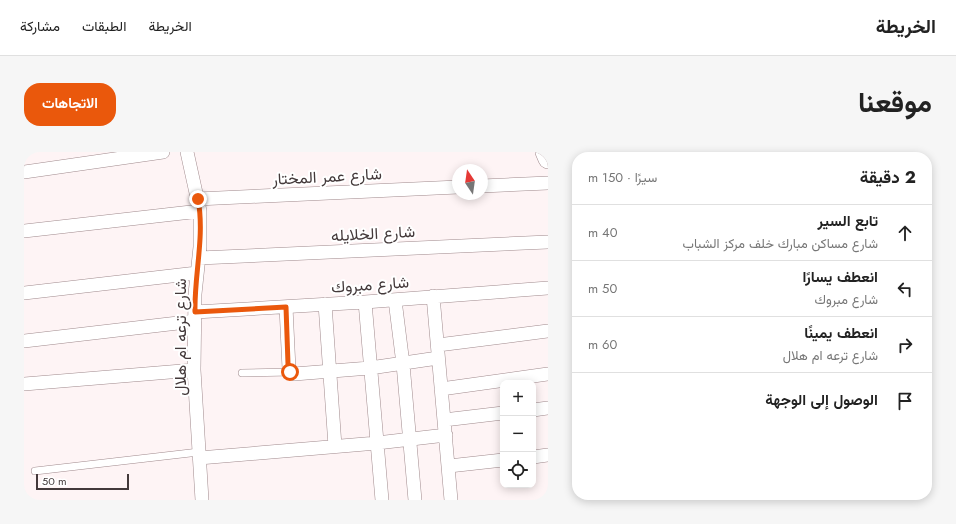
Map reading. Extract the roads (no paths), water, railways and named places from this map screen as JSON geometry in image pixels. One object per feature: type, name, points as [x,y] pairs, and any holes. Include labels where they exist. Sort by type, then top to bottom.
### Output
[{"type":"street","points":[[24,172],[163,152]]},
{"type":"street","name":"شارع ترعه ام هلال","points":[[187,152],[199,205],[199,258],[195,294],[194,370],[202,500]]},
{"type":"street","points":[[545,152],[548,160]]},
{"type":"street","points":[[488,186],[548,183]]},
{"type":"street","name":"شارع عمر المختار","points":[[24,231],[199,205],[452,187]]},
{"type":"street","name":"شارع الخلايله","points":[[199,258],[548,242]]},
{"type":"street","points":[[24,293],[197,272]]},
{"type":"street","name":"شارع مبروك","points":[[24,341],[195,317],[286,307],[548,288]]},
{"type":"street","points":[[433,296],[451,500]]},
{"type":"street","points":[[395,300],[403,364],[415,500]]},
{"type":"street","points":[[365,302],[382,500]]},
{"type":"street","points":[[325,304],[334,446]]},
{"type":"street","points":[[286,307],[288,364],[290,372],[294,374],[330,372],[403,364],[438,352],[548,331]]},
{"type":"street","points":[[24,384],[194,370]]},
{"type":"street","points":[[441,389],[548,374]]},
{"type":"street","points":[[536,410],[548,408]]},
{"type":"street","points":[[444,420],[500,414]]},
{"type":"street","points":[[199,455],[377,443],[446,435]]},
{"type":"street","points":[[536,457],[548,455]]},
{"type":"street","points":[[449,466],[500,460]]},
{"type":"lane","points":[[242,373],[290,372]]},
{"type":"lane","points":[[35,471],[199,455]]}]
